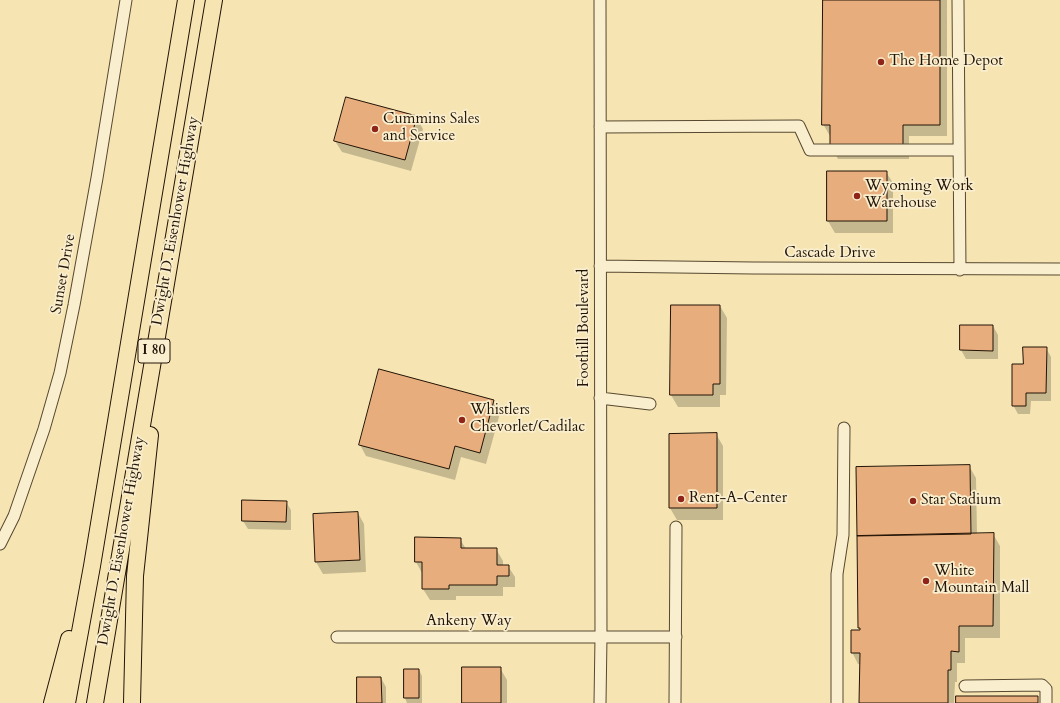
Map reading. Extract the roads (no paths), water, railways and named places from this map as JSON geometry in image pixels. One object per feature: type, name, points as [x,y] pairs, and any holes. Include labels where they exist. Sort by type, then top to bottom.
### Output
[{"type":"highway","name":"Dwight D. Eisenhower Highway","points":[[67,703],[125,369],[186,0]]},
{"type":"highway","name":"Dwight D. Eisenhower Highway","points":[[95,703],[214,0]]},
{"type":"highway","points":[[132,703],[135,576],[168,270]]},
{"type":"highway","points":[[52,703],[68,643],[125,369]]},
{"type":"street","name":"Sunset Drive","points":[[0,544],[14,516],[44,429],[60,373],[94,193],[126,0]]},
{"type":"street","name":"Foothill Boulevard","points":[[600,0],[600,703]]},
{"type":"street","points":[[958,0],[960,270]]},
{"type":"street","points":[[600,127],[799,126],[810,150],[959,150]]},
{"type":"street","name":"Cascade Drive","points":[[600,266],[960,270],[1060,269]]},
{"type":"street","points":[[600,398],[650,404]]},
{"type":"street","points":[[837,703],[837,574],[843,535],[844,428]]},
{"type":"street","points":[[675,703],[676,527]]},
{"type":"street","name":"Ankeny Way","points":[[337,637],[676,637]]},
{"type":"street","points":[[965,686],[1042,685],[1046,689],[1046,703]]},
{"type":"place","name":"The Home Depot","points":[[881,62]]},
{"type":"place","name":"Cummins Sales and Service","points":[[375,129]]},
{"type":"place","name":"Wyoming Work Warehouse","points":[[857,196]]},
{"type":"place","name":"Whistlers Chevorlet/Cadilac","points":[[462,420]]},
{"type":"place","name":"Rent-A-Center","points":[[681,499]]},
{"type":"place","name":"Star Stadium","points":[[913,501]]},
{"type":"place","name":"White Mountain Mall","points":[[926,581]]}]
